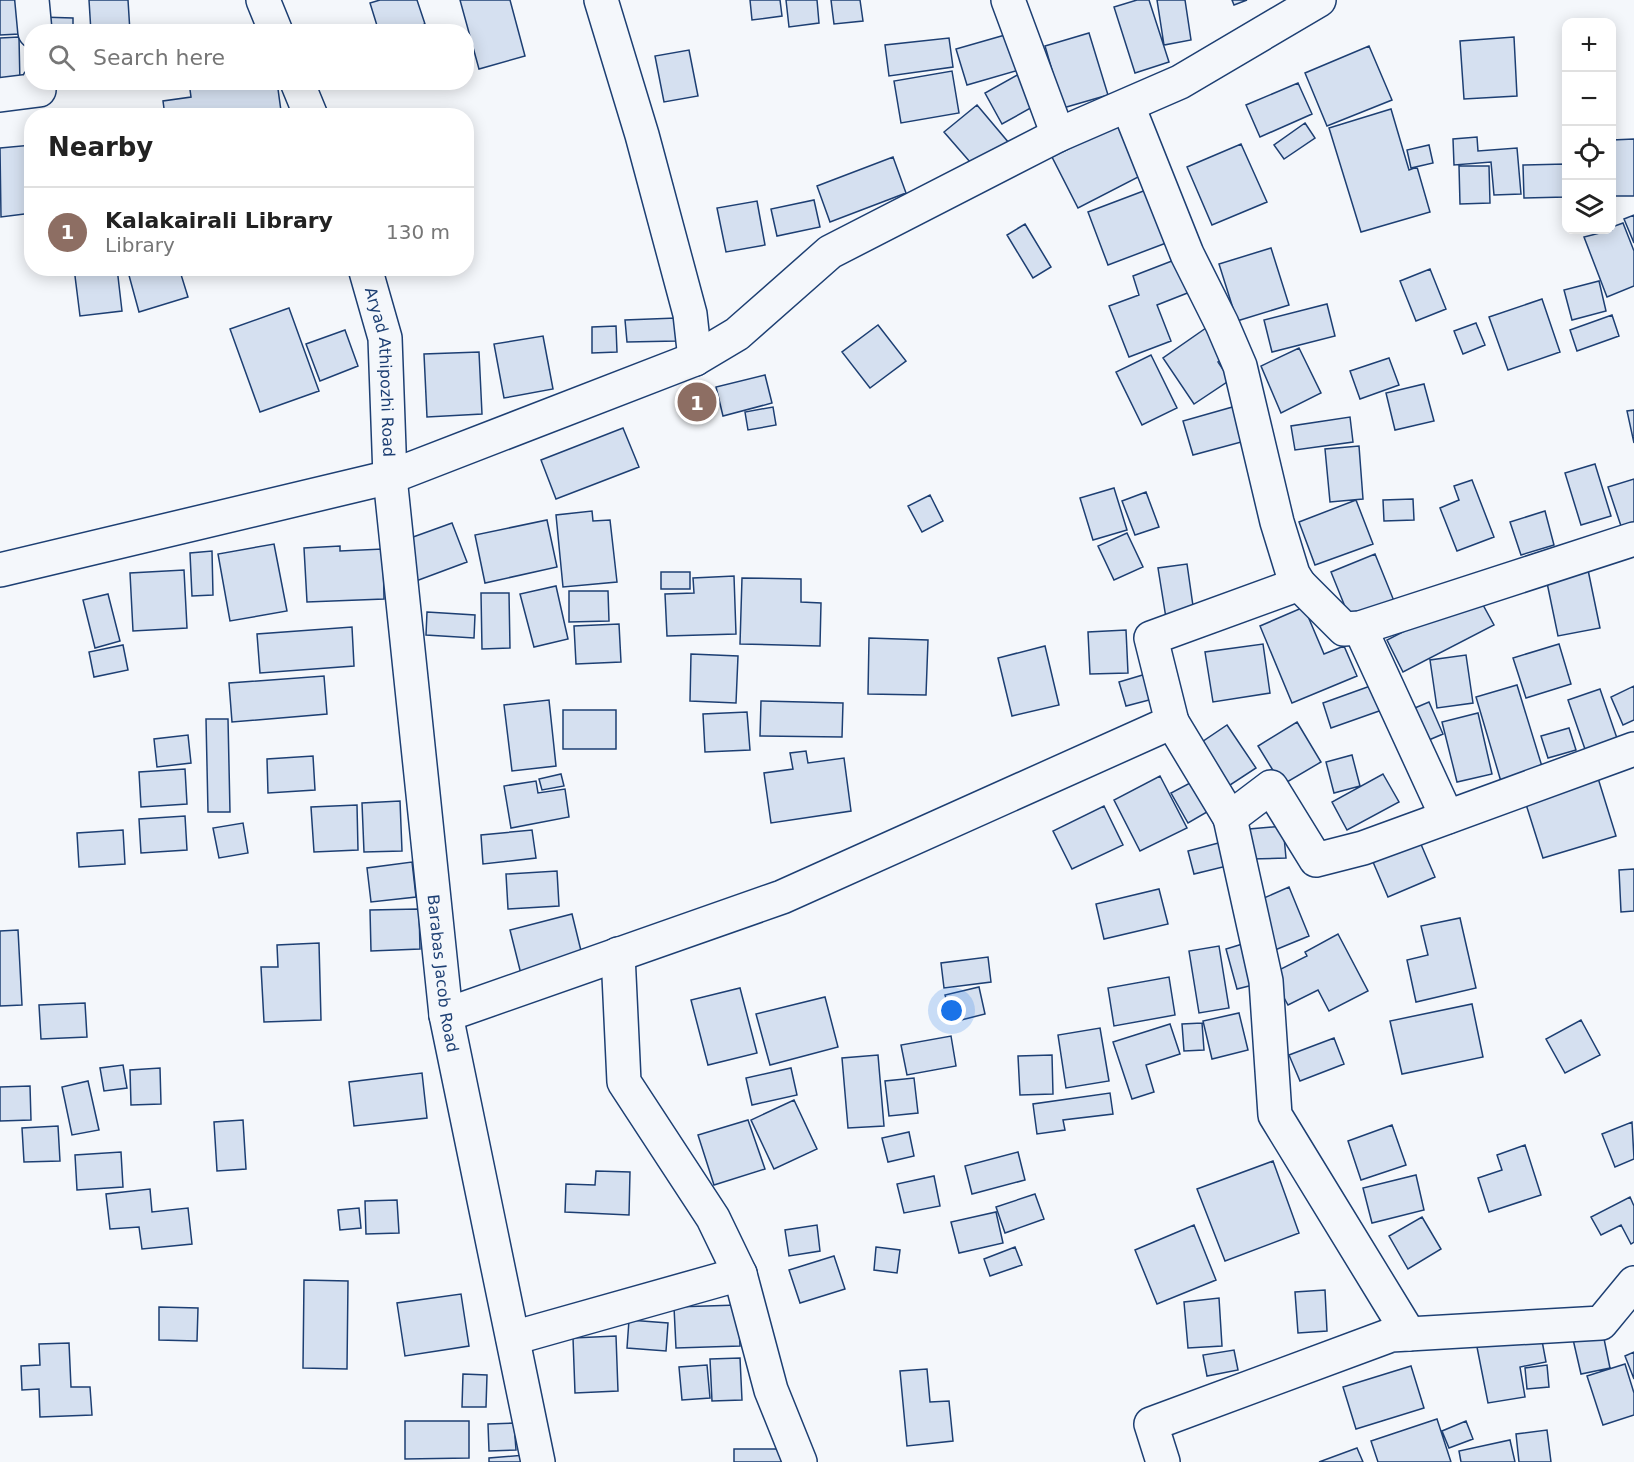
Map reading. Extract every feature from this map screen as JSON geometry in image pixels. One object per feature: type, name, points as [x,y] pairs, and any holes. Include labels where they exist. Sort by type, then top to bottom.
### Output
[{"type":"street","points":[[32,0],[34,24]]},
{"type":"street","points":[[262,0],[272,24]]},
{"type":"street","points":[[601,0],[642,135],[690,314],[695,359]]},
{"type":"street","points":[[1008,0],[1058,135]]},
{"type":"street","points":[[0,570],[390,477],[695,359],[737,334],[830,252],[1058,135],[1179,82],[1319,0]]},
{"type":"street","points":[[0,95],[39,90]]},
{"type":"street","points":[[300,90],[308,108]]},
{"type":"street","points":[[1128,106],[1187,254],[1240,366],[1277,522],[1293,574],[1299,584],[1344,629],[1360,628],[1634,539]]},
{"type":"street","name":"Aryad Athipozhi Road","points":[[367,276],[386,338],[390,477]]},
{"type":"street","name":"Barabas Jacob Road","points":[[390,477],[446,1015],[538,1462]]},
{"type":"street","points":[[1299,584],[1151,638],[1172,722],[1230,818],[1266,981],[1275,1115],[1409,1334]]},
{"type":"street","points":[[1360,628],[1447,817]]},
{"type":"street","points":[[446,1015],[782,897],[1172,722]]},
{"type":"street","points":[[1230,818],[1272,788],[1316,860],[1363,848],[1634,749]]},
{"type":"street","points":[[618,954],[624,1082],[713,1218],[740,1274],[771,1390],[800,1462]]},
{"type":"street","points":[[513,1338],[740,1274]]},
{"type":"street","points":[[1163,1462],[1151,1424],[1391,1335],[1601,1323],[1634,1283]]},
{"type":"building","points":[[0,0],[18,0],[19,34],[0,35]]},
{"type":"building","points":[[89,0],[128,0],[130,24],[90,24]]},
{"type":"building","points":[[380,0],[417,0],[425,24],[377,24],[370,3]]},
{"type":"building","points":[[460,0],[510,0],[525,56],[479,69],[474,51],[474,24],[467,24]]},
{"type":"building","points":[[750,0],[780,0],[782,16],[752,20]]},
{"type":"building","points":[[786,0],[817,0],[819,23],[789,27]]},
{"type":"building","points":[[831,0],[860,0],[863,21],[834,24]]},
{"type":"building","points":[[1137,0],[1149,0],[1169,62],[1135,73],[1114,7]]},
{"type":"building","points":[[1157,0],[1185,0],[1191,40],[1164,45]]},
{"type":"building","points":[[1232,0],[1247,0],[1234,5]]},
{"type":"building","points":[[40,17],[73,18],[73,24],[40,24]]},
{"type":"building","points":[[1012,33],[1022,69],[967,85],[956,49]]},
{"type":"building","points":[[1089,33],[1108,95],[1063,108],[1045,46]]},
{"type":"building","points":[[19,37],[20,84],[0,84],[0,38]]},
{"type":"building","points":[[1514,37],[1517,96],[1464,99],[1460,41]]},
{"type":"building","points":[[949,38],[953,67],[889,76],[885,45]]},
{"type":"building","points":[[1369,46],[1392,100],[1327,126],[1305,73]]},
{"type":"building","points":[[689,50],[698,96],[664,102],[655,56]]},
{"type":"building","points":[[952,71],[959,113],[901,123],[894,81]]},
{"type":"building","points":[[1019,74],[1036,105],[1002,124],[985,93]]},
{"type":"building","points":[[1298,83],[1312,114],[1260,137],[1246,105]]},
{"type":"building","points":[[190,90],[278,90],[281,108],[164,108],[163,101],[191,97]]},
{"type":"building","points":[[977,105],[1009,143],[977,170],[944,132]]},
{"type":"building","points":[[1391,109],[1409,170],[1417,167],[1430,212],[1361,232],[1329,128]]},
{"type":"building","points":[[1120,123],[1146,173],[1078,208],[1052,157]]},
{"type":"building","points":[[1305,123],[1315,138],[1284,159],[1274,145]]},
{"type":"building","points":[[1477,137],[1478,151],[1517,148],[1521,194],[1494,195],[1491,162],[1454,165],[1453,139]]},
{"type":"building","points":[[1634,139],[1634,196],[1616,196],[1616,140]]},
{"type":"building","points":[[1241,144],[1267,202],[1212,225],[1187,167]]},
{"type":"building","points":[[1429,145],[1433,163],[1411,168],[1407,150]]},
{"type":"building","points":[[24,146],[24,214],[1,217],[0,148]]},
{"type":"building","points":[[893,157],[906,193],[830,222],[817,186]]},
{"type":"building","points":[[1562,164],[1562,197],[1524,198],[1523,165]]},
{"type":"building","points":[[1459,166],[1489,166],[1490,203],[1460,204]]},
{"type":"building","points":[[1154,187],[1174,240],[1108,265],[1088,212]]},
{"type":"building","points":[[814,200],[820,227],[777,236],[771,209]]},
{"type":"building","points":[[757,201],[765,245],[726,252],[717,208]]},
{"type":"building","points":[[1634,215],[1634,243],[1624,219]]},
{"type":"building","points":[[1623,223],[1634,251],[1634,286],[1607,297],[1584,237],[1596,234],[1616,234],[1616,226]]},
{"type":"building","points":[[1025,224],[1051,267],[1033,278],[1007,235]]},
{"type":"building","points":[[1271,248],[1289,305],[1237,321],[1219,264]]},
{"type":"building","points":[[1177,259],[1190,292],[1157,305],[1171,341],[1129,357],[1109,306],[1139,295],[1133,276]]},
{"type":"building","points":[[1430,269],[1446,309],[1416,321],[1400,281]]},
{"type":"building","points":[[75,276],[118,276],[122,311],[80,316]]},
{"type":"building","points":[[129,276],[181,276],[188,297],[139,312]]},
{"type":"building","points":[[1599,281],[1606,311],[1572,320],[1564,290]]},
{"type":"building","points":[[1542,299],[1560,352],[1508,370],[1489,317]]},
{"type":"building","points":[[1327,304],[1335,336],[1272,352],[1264,320]]},
{"type":"building","points":[[289,308],[319,391],[260,412],[230,329]]},
{"type":"building","points":[[1612,315],[1619,336],[1577,351],[1570,330]]},
{"type":"building","points":[[676,318],[677,341],[627,342],[625,320]]},
{"type":"building","points":[[1476,323],[1485,345],[1463,354],[1454,331]]},
{"type":"building","points":[[878,325],[906,361],[870,388],[842,352]]},
{"type":"building","points":[[616,326],[617,352],[592,353],[592,327]]},
{"type":"building","points":[[1206,328],[1226,357],[1218,362],[1230,380],[1194,404],[1163,358]]},
{"type":"building","points":[[345,330],[358,366],[320,381],[306,344]]},
{"type":"building","points":[[543,336],[553,389],[504,398],[494,344]]},
{"type":"building","points":[[1299,348],[1321,393],[1281,413],[1261,366]]},
{"type":"building","points":[[479,352],[482,414],[427,417],[424,354]]},
{"type":"building","points":[[1151,355],[1177,408],[1142,425],[1116,372]]},
{"type":"building","points":[[1389,358],[1399,385],[1360,399],[1350,371]]},
{"type":"building","points":[[765,375],[772,403],[723,416],[716,387]]},
{"type":"building","points":[[1424,384],[1434,421],[1395,430],[1386,393]]},
{"type":"building","points":[[1236,406],[1245,441],[1193,455],[1183,421]]},
{"type":"building","points":[[773,407],[776,425],[748,430],[745,412]]},
{"type":"building","points":[[1634,410],[1634,443],[1627,411]]},
{"type":"building","points":[[1350,417],[1353,442],[1295,450],[1291,426]]},
{"type":"building","points":[[623,428],[639,467],[556,499],[541,460]]},
{"type":"building","points":[[1359,446],[1363,499],[1330,502],[1325,449]]},
{"type":"building","points":[[1595,464],[1611,516],[1581,525],[1565,473]]},
{"type":"building","points":[[1634,479],[1634,525],[1622,529],[1608,487]]},
{"type":"building","points":[[1472,480],[1494,537],[1457,551],[1440,508],[1459,500],[1454,486]]},
{"type":"building","points":[[1114,488],[1127,530],[1093,540],[1080,498]]},
{"type":"building","points":[[1146,492],[1159,527],[1135,535],[1122,501]]},
{"type":"building","points":[[930,495],[943,521],[922,532],[908,506]]},
{"type":"building","points":[[1413,499],[1414,520],[1384,521],[1383,500]]},
{"type":"building","points":[[1356,500],[1373,544],[1315,565],[1299,522]]},
{"type":"building","points":[[592,511],[593,521],[610,520],[617,582],[563,587],[556,515]]},
{"type":"building","points":[[1545,511],[1554,545],[1521,555],[1510,522]]},
{"type":"building","points":[[547,520],[557,567],[485,583],[475,535]]},
{"type":"building","points":[[452,523],[467,562],[416,581],[402,541]]},
{"type":"building","points":[[1127,533],[1143,567],[1114,580],[1098,546]]},
{"type":"building","points":[[274,544],[287,611],[230,621],[218,554]]},
{"type":"building","points":[[340,546],[340,551],[383,549],[384,599],[307,602],[304,548]]},
{"type":"building","points":[[212,551],[213,595],[192,596],[190,553]]},
{"type":"building","points":[[1375,554],[1394,601],[1350,619],[1331,572]]},
{"type":"building","points":[[1187,564],[1194,613],[1166,618],[1158,568]]},
{"type":"building","points":[[1587,565],[1600,628],[1558,636],[1545,573]]},
{"type":"building","points":[[184,570],[187,628],[133,631],[130,573]]},
{"type":"building","points":[[661,572],[690,572],[690,589],[661,589]]},
{"type":"building","points":[[734,576],[736,634],[667,636],[665,594],[694,593],[693,578]]},
{"type":"building","points":[[742,578],[801,579],[801,602],[821,603],[820,646],[740,644]]},
{"type":"building","points":[[556,586],[568,639],[534,647],[520,594]]},
{"type":"building","points":[[569,591],[608,591],[609,621],[569,622]]},
{"type":"building","points":[[481,593],[509,593],[510,648],[482,649]]},
{"type":"building","points":[[108,594],[120,641],[95,648],[83,600]]},
{"type":"building","points":[[1477,594],[1494,625],[1403,672],[1387,640]]},
{"type":"building","points":[[1304,607],[1324,654],[1344,646],[1357,676],[1292,703],[1260,626]]},
{"type":"building","points":[[427,612],[475,615],[474,638],[426,635]]},
{"type":"building","points":[[619,624],[621,662],[576,664],[574,626]]},
{"type":"building","points":[[352,627],[354,666],[260,673],[257,634]]},
{"type":"building","points":[[1126,630],[1128,673],[1090,674],[1088,632]]},
{"type":"building","points":[[869,638],[928,640],[926,695],[868,694]]},
{"type":"building","points":[[1263,644],[1270,693],[1213,702],[1205,652]]},
{"type":"building","points":[[1559,644],[1571,684],[1526,698],[1513,658]]},
{"type":"building","points":[[123,645],[128,670],[94,677],[89,652]]},
{"type":"building","points":[[1045,646],[1059,705],[1012,716],[998,658]]},
{"type":"building","points":[[691,654],[738,656],[736,703],[690,701]]},
{"type":"building","points":[[1466,655],[1473,703],[1437,708],[1430,660]]},
{"type":"building","points":[[1146,674],[1153,699],[1126,706],[1119,682]]},
{"type":"building","points":[[324,676],[327,714],[232,722],[229,683]]},
{"type":"building","points":[[1373,685],[1382,710],[1331,728],[1323,703]]},
{"type":"building","points":[[1517,685],[1544,773],[1502,785],[1476,697]]},
{"type":"building","points":[[1634,686],[1634,720],[1623,725],[1611,697]]},
{"type":"building","points":[[1600,689],[1619,744],[1587,755],[1568,700]]},
{"type":"building","points":[[549,700],[556,766],[512,771],[504,705]]},
{"type":"building","points":[[761,701],[843,703],[842,737],[760,736]]},
{"type":"building","points":[[1429,702],[1443,734],[1417,745],[1403,713]]},
{"type":"building","points":[[563,710],[616,710],[616,749],[563,749]]},
{"type":"building","points":[[747,712],[750,750],[705,752],[703,714]]},
{"type":"building","points":[[1478,713],[1492,774],[1457,782],[1442,722]]},
{"type":"building","points":[[206,719],[228,719],[230,812],[208,812]]},
{"type":"building","points":[[1297,722],[1321,762],[1282,785],[1258,746]]},
{"type":"building","points":[[1227,725],[1256,768],[1224,789],[1196,746]]},
{"type":"building","points":[[1569,728],[1576,750],[1548,758],[1541,736]]},
{"type":"building","points":[[188,735],[191,763],[157,767],[154,739]]},
{"type":"building","points":[[806,751],[808,763],[844,758],[851,811],[771,823],[764,773],[793,769],[790,753]]},
{"type":"building","points":[[1352,755],[1360,786],[1334,793],[1326,762]]},
{"type":"building","points":[[313,756],[315,790],[268,793],[267,759]]},
{"type":"building","points":[[185,769],[187,804],[141,807],[139,772]]},
{"type":"building","points":[[561,774],[564,786],[542,790],[539,779]]},
{"type":"building","points":[[1383,774],[1399,802],[1347,830],[1332,802]]},
{"type":"building","points":[[1597,775],[1616,836],[1543,858],[1524,798]]},
{"type":"building","points":[[1160,776],[1187,828],[1140,851],[1114,800]]},
{"type":"building","points":[[536,781],[538,793],[565,789],[569,817],[511,828],[504,786]]},
{"type":"building","points":[[1190,783],[1207,812],[1188,823],[1171,793]]},
{"type":"building","points":[[400,801],[402,851],[364,852],[362,803]]},
{"type":"building","points":[[357,805],[358,850],[314,852],[311,807]]},
{"type":"building","points":[[1104,806],[1123,845],[1072,869],[1053,831]]},
{"type":"building","points":[[185,816],[187,850],[141,853],[139,819]]},
{"type":"building","points":[[243,823],[248,853],[219,858],[213,828]]},
{"type":"building","points":[[1283,826],[1286,858],[1251,859],[1249,829]]},
{"type":"building","points":[[123,830],[125,864],[79,867],[77,833]]},
{"type":"building","points":[[532,830],[536,858],[483,864],[481,835]]},
{"type":"building","points":[[1417,835],[1435,877],[1388,897],[1370,855]]},
{"type":"building","points":[[1226,841],[1231,865],[1194,874],[1188,851]]},
{"type":"building","points":[[412,862],[416,897],[371,902],[367,868]]},
{"type":"building","points":[[1634,869],[1634,911],[1621,912],[1619,870]]},
{"type":"building","points":[[557,871],[559,906],[508,909],[506,874]]},
{"type":"building","points":[[1289,887],[1309,936],[1275,950],[1255,902]]},
{"type":"building","points":[[1159,889],[1168,924],[1104,939],[1096,904]]},
{"type":"building","points":[[419,909],[420,949],[371,951],[370,910]]},
{"type":"building","points":[[572,914],[584,963],[522,978],[510,930]]},
{"type":"building","points":[[1460,918],[1476,988],[1416,1002],[1407,960],[1428,955],[1421,926]]},
{"type":"building","points":[[18,930],[22,1005],[0,1006],[0,931]]},
{"type":"building","points":[[1338,934],[1368,991],[1329,1011],[1318,990],[1288,1005],[1271,974],[1307,956],[1305,952]]},
{"type":"building","points":[[1249,942],[1261,983],[1237,989],[1226,949]]},
{"type":"building","points":[[319,943],[321,1020],[264,1022],[261,967],[278,967],[277,945]]},
{"type":"building","points":[[1219,946],[1229,1008],[1199,1013],[1189,951]]},
{"type":"building","points":[[988,957],[991,982],[944,988],[941,963]]},
{"type":"building","points":[[1169,977],[1175,1015],[1114,1026],[1108,988]]},
{"type":"building","points":[[979,987],[985,1014],[953,1022],[945,995]]},
{"type":"building","points":[[740,988],[757,1053],[708,1065],[691,1000]]},
{"type":"building","points":[[825,997],[838,1047],[770,1065],[756,1014]]},
{"type":"building","points":[[85,1003],[87,1037],[41,1039],[39,1005]]},
{"type":"building","points":[[1472,1004],[1483,1057],[1402,1074],[1390,1021]]},
{"type":"building","points":[[1239,1013],[1248,1050],[1212,1059],[1203,1021]]},
{"type":"building","points":[[1581,1020],[1600,1055],[1565,1073],[1546,1039]]},
{"type":"building","points":[[1202,1023],[1204,1050],[1184,1051],[1182,1024]]},
{"type":"building","points":[[1170,1024],[1180,1054],[1146,1065],[1154,1092],[1132,1099],[1113,1042]]},
{"type":"building","points":[[1100,1028],[1109,1081],[1066,1088],[1058,1035]]},
{"type":"building","points":[[951,1036],[956,1066],[907,1075],[901,1045]]},
{"type":"building","points":[[1334,1038],[1344,1064],[1300,1081],[1289,1055]]},
{"type":"building","points":[[878,1055],[884,1126],[848,1128],[842,1058]]},
{"type":"building","points":[[1052,1055],[1053,1094],[1020,1095],[1018,1056]]},
{"type":"building","points":[[123,1065],[127,1088],[104,1091],[100,1068]]},
{"type":"building","points":[[160,1068],[161,1104],[131,1105],[130,1070]]},
{"type":"building","points":[[791,1068],[797,1095],[752,1105],[746,1078]]},
{"type":"building","points":[[422,1073],[427,1118],[354,1126],[349,1082]]},
{"type":"building","points":[[914,1078],[918,1113],[889,1116],[885,1081]]},
{"type":"building","points":[[88,1081],[99,1130],[72,1135],[62,1087]]},
{"type":"building","points":[[30,1086],[31,1120],[0,1121],[0,1087]]},
{"type":"building","points":[[1110,1093],[1113,1114],[1063,1120],[1065,1130],[1037,1134],[1033,1104]]},
{"type":"building","points":[[794,1100],[817,1149],[774,1169],[751,1120]]},
{"type":"building","points":[[243,1120],[246,1169],[217,1171],[214,1122]]},
{"type":"building","points":[[748,1120],[765,1169],[714,1185],[698,1135]]},
{"type":"building","points":[[1632,1122],[1634,1159],[1615,1167],[1602,1134]]},
{"type":"building","points":[[1392,1125],[1406,1165],[1361,1180],[1348,1141]]},
{"type":"building","points":[[58,1126],[60,1161],[24,1162],[22,1128]]},
{"type":"building","points":[[909,1132],[914,1156],[888,1162],[882,1138]]},
{"type":"building","points":[[1525,1145],[1541,1195],[1489,1212],[1478,1178],[1502,1170],[1497,1155]]},
{"type":"building","points":[[121,1152],[123,1187],[77,1190],[75,1155]]},
{"type":"building","points":[[1018,1152],[1025,1180],[972,1194],[965,1166]]},
{"type":"building","points":[[1273,1161],[1299,1233],[1225,1261],[1197,1189]]},
{"type":"building","points":[[596,1171],[630,1172],[629,1215],[565,1212],[566,1184],[595,1185]]},
{"type":"building","points":[[1416,1175],[1424,1210],[1372,1223],[1363,1188]]},
{"type":"building","points":[[934,1176],[940,1206],[904,1213],[897,1184]]},
{"type":"building","points":[[150,1189],[152,1212],[188,1208],[192,1244],[142,1249],[139,1227],[110,1229],[106,1194]]},
{"type":"building","points":[[1035,1194],[1044,1219],[1005,1233],[996,1207]]},
{"type":"building","points":[[1630,1197],[1634,1206],[1634,1242],[1631,1244],[1621,1225],[1601,1235],[1591,1217]]},
{"type":"building","points":[[397,1200],[399,1233],[366,1234],[365,1201]]},
{"type":"building","points":[[359,1208],[361,1228],[340,1230],[338,1210]]},
{"type":"building","points":[[996,1212],[1003,1243],[959,1253],[951,1222]]},
{"type":"building","points":[[1422,1217],[1441,1249],[1408,1269],[1389,1236]]},
{"type":"building","points":[[817,1225],[820,1251],[789,1256],[785,1230]]},
{"type":"building","points":[[1194,1225],[1216,1280],[1157,1304],[1135,1250]]},
{"type":"building","points":[[876,1247],[900,1250],[897,1273],[874,1270]]},
{"type":"building","points":[[1015,1247],[1022,1265],[990,1276],[984,1259]]},
{"type":"building","points":[[834,1256],[845,1289],[800,1303],[789,1270]]},
{"type":"building","points":[[304,1280],[348,1281],[347,1369],[303,1368]]},
{"type":"building","points":[[1325,1290],[1327,1331],[1298,1333],[1295,1292]]},
{"type":"building","points":[[461,1294],[469,1346],[405,1356],[397,1303]]},
{"type":"building","points":[[1219,1298],[1222,1346],[1188,1348],[1184,1302]]},
{"type":"building","points":[[738,1305],[740,1346],[676,1348],[674,1307]]},
{"type":"building","points":[[159,1307],[198,1308],[197,1341],[159,1340]]},
{"type":"building","points":[[629,1320],[668,1323],[666,1351],[627,1348]]},
{"type":"building","points":[[1602,1329],[1610,1368],[1581,1374],[1572,1335]]},
{"type":"building","points":[[1540,1330],[1546,1362],[1520,1367],[1525,1397],[1488,1403],[1476,1342]]},
{"type":"building","points":[[616,1336],[618,1391],[575,1393],[573,1338]]},
{"type":"building","points":[[69,1343],[71,1387],[90,1387],[92,1415],[40,1417],[39,1389],[22,1390],[21,1366],[40,1365],[39,1344]]},
{"type":"building","points":[[1234,1350],[1238,1370],[1207,1376],[1203,1355]]},
{"type":"building","points":[[1634,1352],[1634,1379],[1625,1356]]},
{"type":"building","points":[[740,1358],[742,1400],[712,1401],[710,1359]]},
{"type":"building","points":[[1625,1364],[1634,1393],[1634,1415],[1603,1425],[1587,1376]]},
{"type":"building","points":[[707,1365],[710,1398],[682,1400],[679,1367]]},
{"type":"building","points":[[1547,1365],[1549,1387],[1527,1389],[1525,1368]]},
{"type":"building","points":[[1411,1366],[1424,1408],[1356,1429],[1343,1387]]},
{"type":"building","points":[[927,1369],[930,1402],[949,1401],[953,1441],[907,1446],[900,1371]]},
{"type":"building","points":[[463,1374],[487,1375],[486,1407],[462,1407]]},
{"type":"building","points":[[1437,1419],[1451,1462],[1378,1462],[1371,1441]]},
{"type":"building","points":[[405,1421],[469,1421],[469,1458],[405,1459]]},
{"type":"building","points":[[1466,1421],[1473,1439],[1449,1448],[1442,1431]]},
{"type":"building","points":[[514,1423],[516,1450],[489,1451],[488,1424]]},
{"type":"building","points":[[1547,1430],[1551,1462],[1519,1462],[1516,1434]]},
{"type":"building","points":[[1510,1440],[1515,1462],[1461,1462],[1459,1451]]},
{"type":"building","points":[[1357,1448],[1363,1462],[1319,1462]]},
{"type":"building","points":[[734,1449],[787,1449],[787,1462],[734,1462]]},
{"type":"building","points":[[525,1455],[526,1462],[489,1462],[489,1458]]},
{"type":"place","name":"Kalakairali Library","points":[[697,402]]}]
